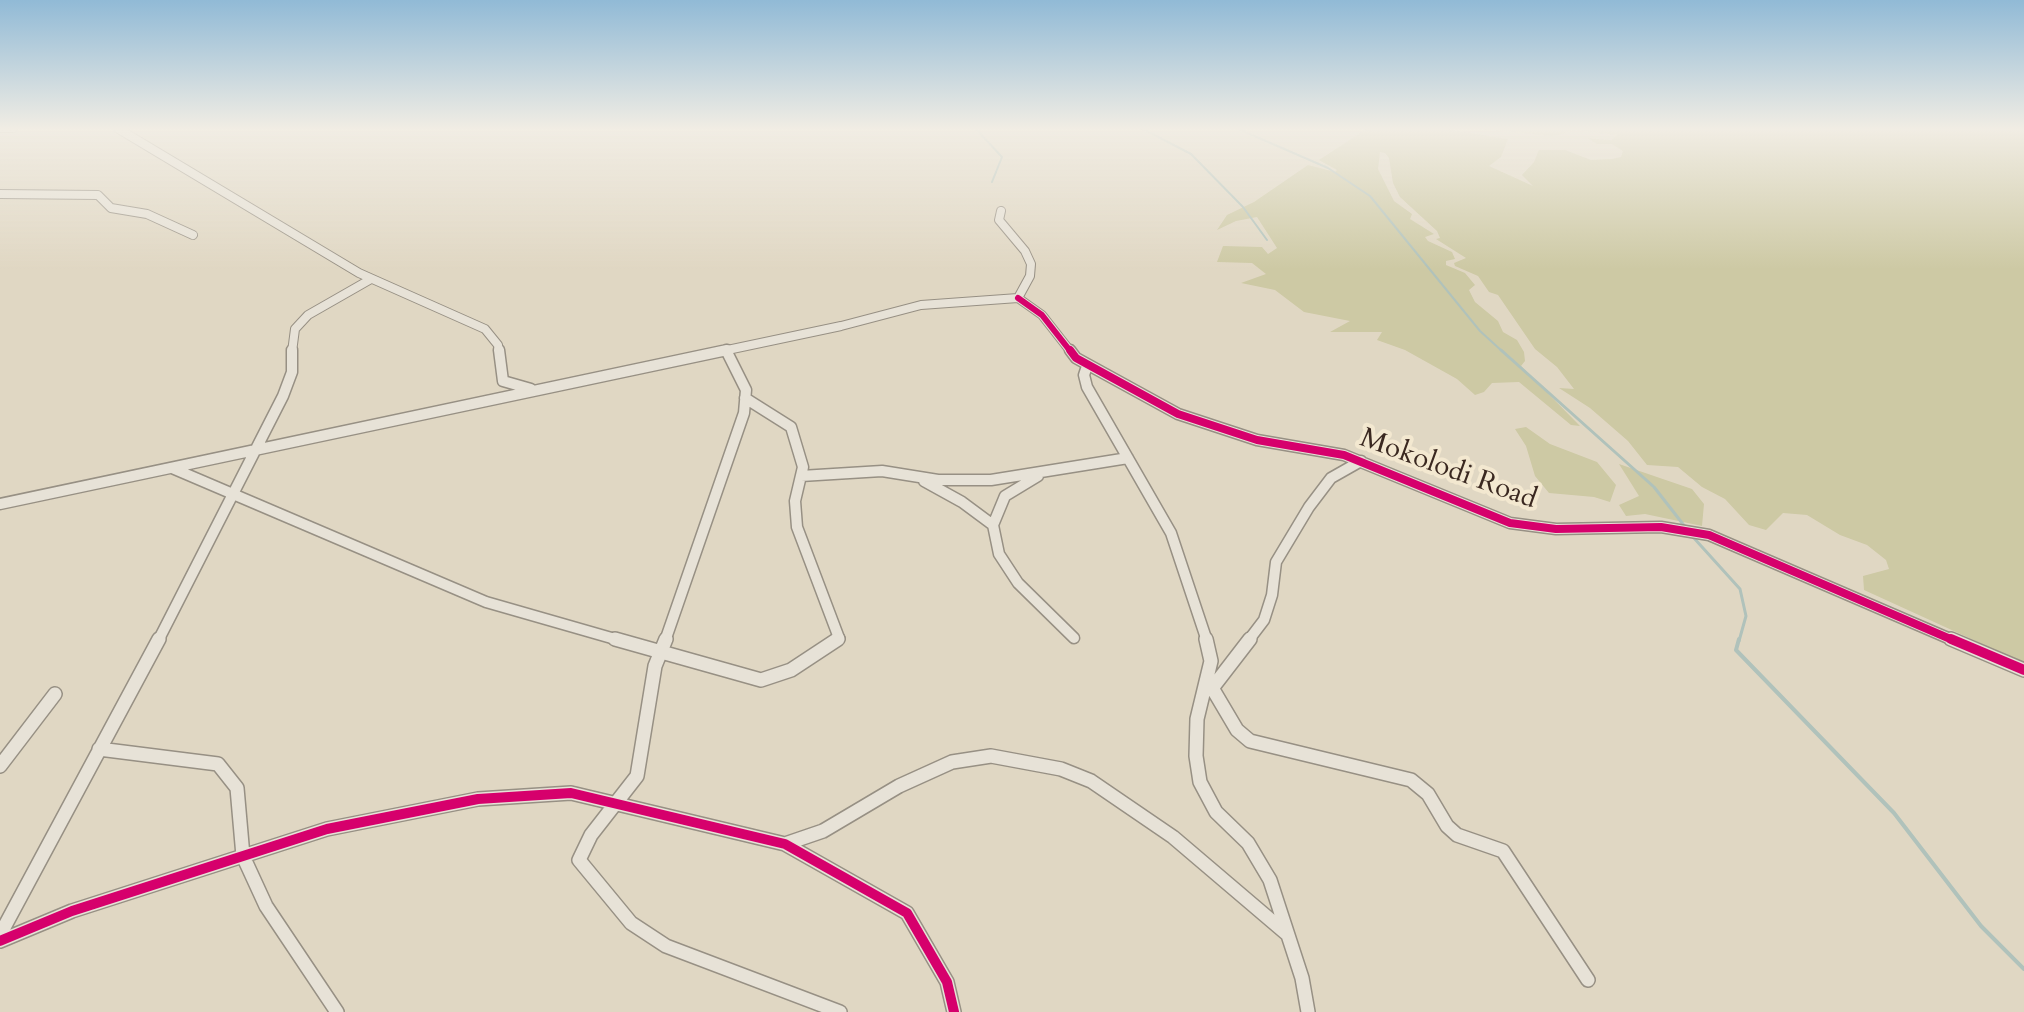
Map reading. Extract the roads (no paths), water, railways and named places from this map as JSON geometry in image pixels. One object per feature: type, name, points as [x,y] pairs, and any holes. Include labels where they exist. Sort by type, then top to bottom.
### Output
[{"type":"street","points":[[196,175],[371,279],[485,329],[498,345],[503,381],[538,390]]},
{"type":"street","points":[[0,194],[98,195],[111,208],[147,214],[193,235]]},
{"type":"street","points":[[0,504],[726,350],[921,305],[1018,298],[1030,276],[1031,264],[1025,251],[999,220],[1001,211]]},
{"type":"street","points":[[0,938],[196,569],[231,494],[283,396],[292,372],[295,329],[308,315],[371,279]]},
{"type":"street","name":"Mokolodi Road","points":[[1018,298],[1042,315],[1076,358],[1087,366],[1178,414],[1246,437],[1308,447],[1361,461],[1510,523],[1556,529],[1661,527],[1709,535],[2024,670]]},
{"type":"street","points":[[726,350],[746,390],[744,413],[661,652],[637,776],[591,835],[579,860],[631,923],[666,946],[840,1012]]},
{"type":"street","points":[[1087,366],[1084,375],[1087,387],[1171,533],[1209,647],[1210,684],[1197,719],[1196,756],[1200,782],[1216,812],[1248,843],[1270,880],[1308,1012]]},
{"type":"street","points":[[170,467],[486,602],[761,680],[791,670],[839,638],[797,527],[795,501],[803,467],[791,427],[745,398]]},
{"type":"street","points":[[801,476],[882,471],[938,480],[991,480],[1128,458]]},
{"type":"street","points":[[1210,684],[1264,620],[1272,595],[1276,562],[1309,507],[1331,478],[1361,461]]},
{"type":"street","points":[[1043,473],[1005,496],[993,525],[999,554],[1018,583],[1074,638]]},
{"type":"street","points":[[915,476],[962,502],[993,525]]},
{"type":"street","points":[[1210,684],[1237,730],[1250,741],[1407,779],[1421,787],[1457,835],[1503,851],[1588,980]]},
{"type":"street","points":[[0,766],[55,694]]},
{"type":"street","points":[[99,749],[218,764],[237,788],[243,856],[266,906],[337,1012]]},
{"type":"street","points":[[785,844],[832,826],[899,786],[952,762],[991,756],[1061,769],[1091,781],[1173,837],[1288,935]]},
{"type":"street","points":[[0,938],[72,911],[327,829],[478,799],[571,793],[615,801],[785,844],[907,913],[947,982],[954,1012]]},
{"type":"waterway","points":[[992,182],[995,175]]},
{"type":"waterway","points":[[1212,175],[1243,207],[1267,240]]},
{"type":"waterway","points":[[1339,175],[1370,196],[1480,331],[1503,352]]},
{"type":"waterway","points":[[1501,350],[1654,487],[1686,528]]},
{"type":"waterway","points":[[1693,537],[1740,589],[1746,616],[1739,641]]},
{"type":"waterway","points":[[1739,639],[1736,650],[1894,813],[1981,926],[2024,969]]}]
